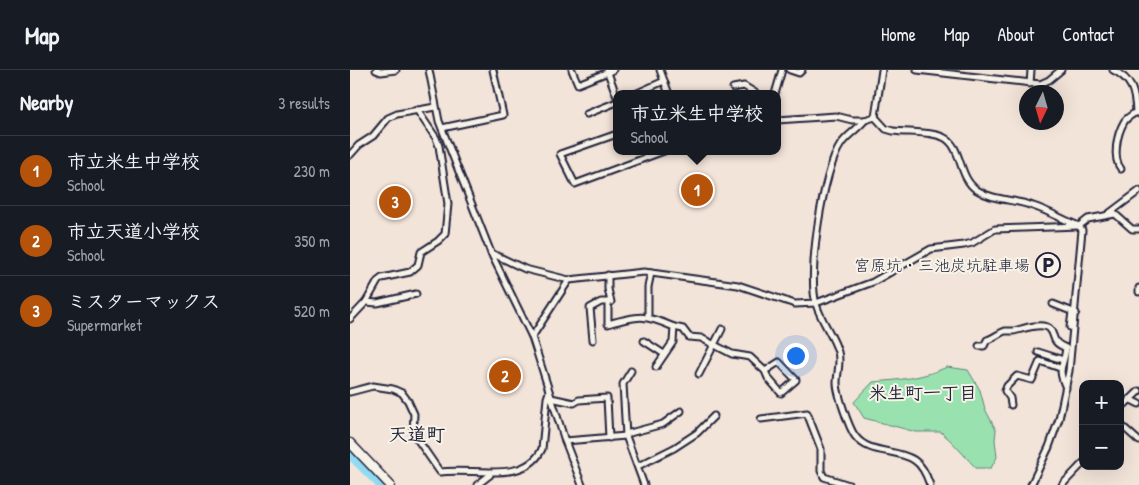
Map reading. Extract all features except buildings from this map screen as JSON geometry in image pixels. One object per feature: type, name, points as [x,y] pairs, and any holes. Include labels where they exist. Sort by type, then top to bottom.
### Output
[{"type":"main road","points":[[350,443],[390,485]]},
{"type":"street","points":[[376,70],[381,72],[396,70]]},
{"type":"street","points":[[429,70],[435,107],[442,128],[491,253],[532,337],[565,441],[582,485]]},
{"type":"street","points":[[442,128],[503,115],[493,70]]},
{"type":"street","points":[[572,70],[578,84],[609,71],[615,90]]},
{"type":"street","points":[[660,70],[668,90]]},
{"type":"street","points":[[776,90],[782,70]]},
{"type":"street","points":[[790,70],[799,73],[802,70]]},
{"type":"street","points":[[875,117],[882,70]]},
{"type":"street","points":[[917,70],[1030,84],[1040,84],[1050,80],[1061,70]]},
{"type":"street","points":[[1030,84],[1031,70]]},
{"type":"street","points":[[1113,70],[1120,73],[1133,88],[1138,113],[1124,121],[1117,143],[1115,156],[1118,167],[1121,169]]},
{"type":"street","points":[[644,90],[664,81]]},
{"type":"street","points":[[733,88],[744,86],[750,90]]},
{"type":"street","points":[[587,114],[613,104]]},
{"type":"street","points":[[350,154],[358,145],[373,136],[388,118],[435,107]]},
{"type":"street","points":[[350,319],[366,302],[378,281],[382,278],[410,272],[418,265],[421,252],[438,242],[446,234],[448,204],[438,146],[436,138],[417,110]]},
{"type":"street","points":[[781,120],[836,116],[852,120],[865,120],[875,117]]},
{"type":"street","points":[[875,117],[886,129],[893,132],[934,135],[949,141],[954,146],[964,176],[976,189],[984,194],[1031,205],[1079,226],[1083,233],[1074,312],[1072,354],[1066,388],[1059,419],[1049,447],[1031,485]]},
{"type":"street","points":[[865,120],[841,144],[826,179],[816,233],[813,284],[816,303],[838,352],[838,390],[854,435],[860,442],[870,448],[915,460],[922,468],[930,485]]},
{"type":"street","points":[[613,135],[560,154],[575,184],[651,155]]},
{"type":"street","points":[[1107,215],[1139,191]]},
{"type":"street","points":[[491,253],[525,269],[569,280],[632,272],[651,272],[738,285],[794,304],[803,305],[816,303],[873,282],[931,249],[972,243],[995,229],[1079,226],[1088,219],[1115,214],[1132,229],[1139,229]]},
{"type":"street","points":[[648,317],[648,287],[651,272]]},
{"type":"street","points":[[608,275],[608,289],[611,302],[608,302],[608,324],[632,317],[648,317],[683,330],[689,337],[701,338],[732,354],[750,357],[758,362],[766,371],[768,378],[781,393],[796,380],[779,362],[766,371]]},
{"type":"street","points":[[532,337],[569,280]]},
{"type":"street","points":[[366,302],[377,303],[416,294]]},
{"type":"street","points":[[593,340],[590,308],[602,302],[608,302]]},
{"type":"street","points":[[1053,304],[1074,312]]},
{"type":"street","points":[[1070,327],[1074,312]]},
{"type":"street","points":[[656,367],[673,342],[674,327]]},
{"type":"street","points":[[979,346],[984,346],[987,340],[997,337],[1006,331],[1014,331],[1023,327],[1046,327],[1050,330],[1054,341],[1066,348],[1060,368],[1066,388]]},
{"type":"street","points":[[699,374],[722,329]]},
{"type":"street","points":[[644,341],[664,354]]},
{"type":"street","points":[[1038,352],[1063,360]]},
{"type":"street","points":[[1012,405],[1005,391],[1007,386],[1017,376],[1032,380],[1040,362],[1060,368]]},
{"type":"street","points":[[631,371],[623,384],[626,435],[644,485]]},
{"type":"street","points":[[350,392],[373,386],[393,389],[402,394],[408,401],[414,414],[413,433],[440,472],[463,470],[490,474],[522,469],[533,462],[540,454],[549,392]]},
{"type":"street","points":[[1124,405],[1139,391]]},
{"type":"street","points":[[551,398],[574,403],[579,400],[607,398],[609,438]]},
{"type":"street","points":[[1129,399],[1139,404]]},
{"type":"street","points":[[565,441],[626,435],[663,424],[681,411]]},
{"type":"street","points":[[761,419],[807,413],[821,449],[821,471],[824,477],[849,485]]},
{"type":"street","points":[[638,466],[674,448],[698,433],[714,416]]},
{"type":"street","points":[[1121,425],[1139,441]]},
{"type":"street","points":[[1063,485],[1079,467]]},
{"type":"street","points":[[477,485],[490,474]]},
{"type":"green space","points":[[947,367],[968,370],[980,390],[985,409],[996,430],[997,457],[991,468],[976,468],[941,432],[916,432],[864,418],[854,402],[873,382],[920,376]]},
{"type":"waterway","points":[[350,454],[381,485]]},
{"type":"place","name":"市立米生中学校","points":[[697,190]]},
{"type":"place","name":"ミスターマックス","points":[[395,202]]},
{"type":"place","name":"宮原坑・三池炭坑駐車場","points":[[1048,265]]},
{"type":"place","name":"市立天道小学校","points":[[505,376]]},
{"type":"district","name":"米生町一丁目","points":[[923,392]]},
{"type":"district","name":"天道町","points":[[417,434]]}]
